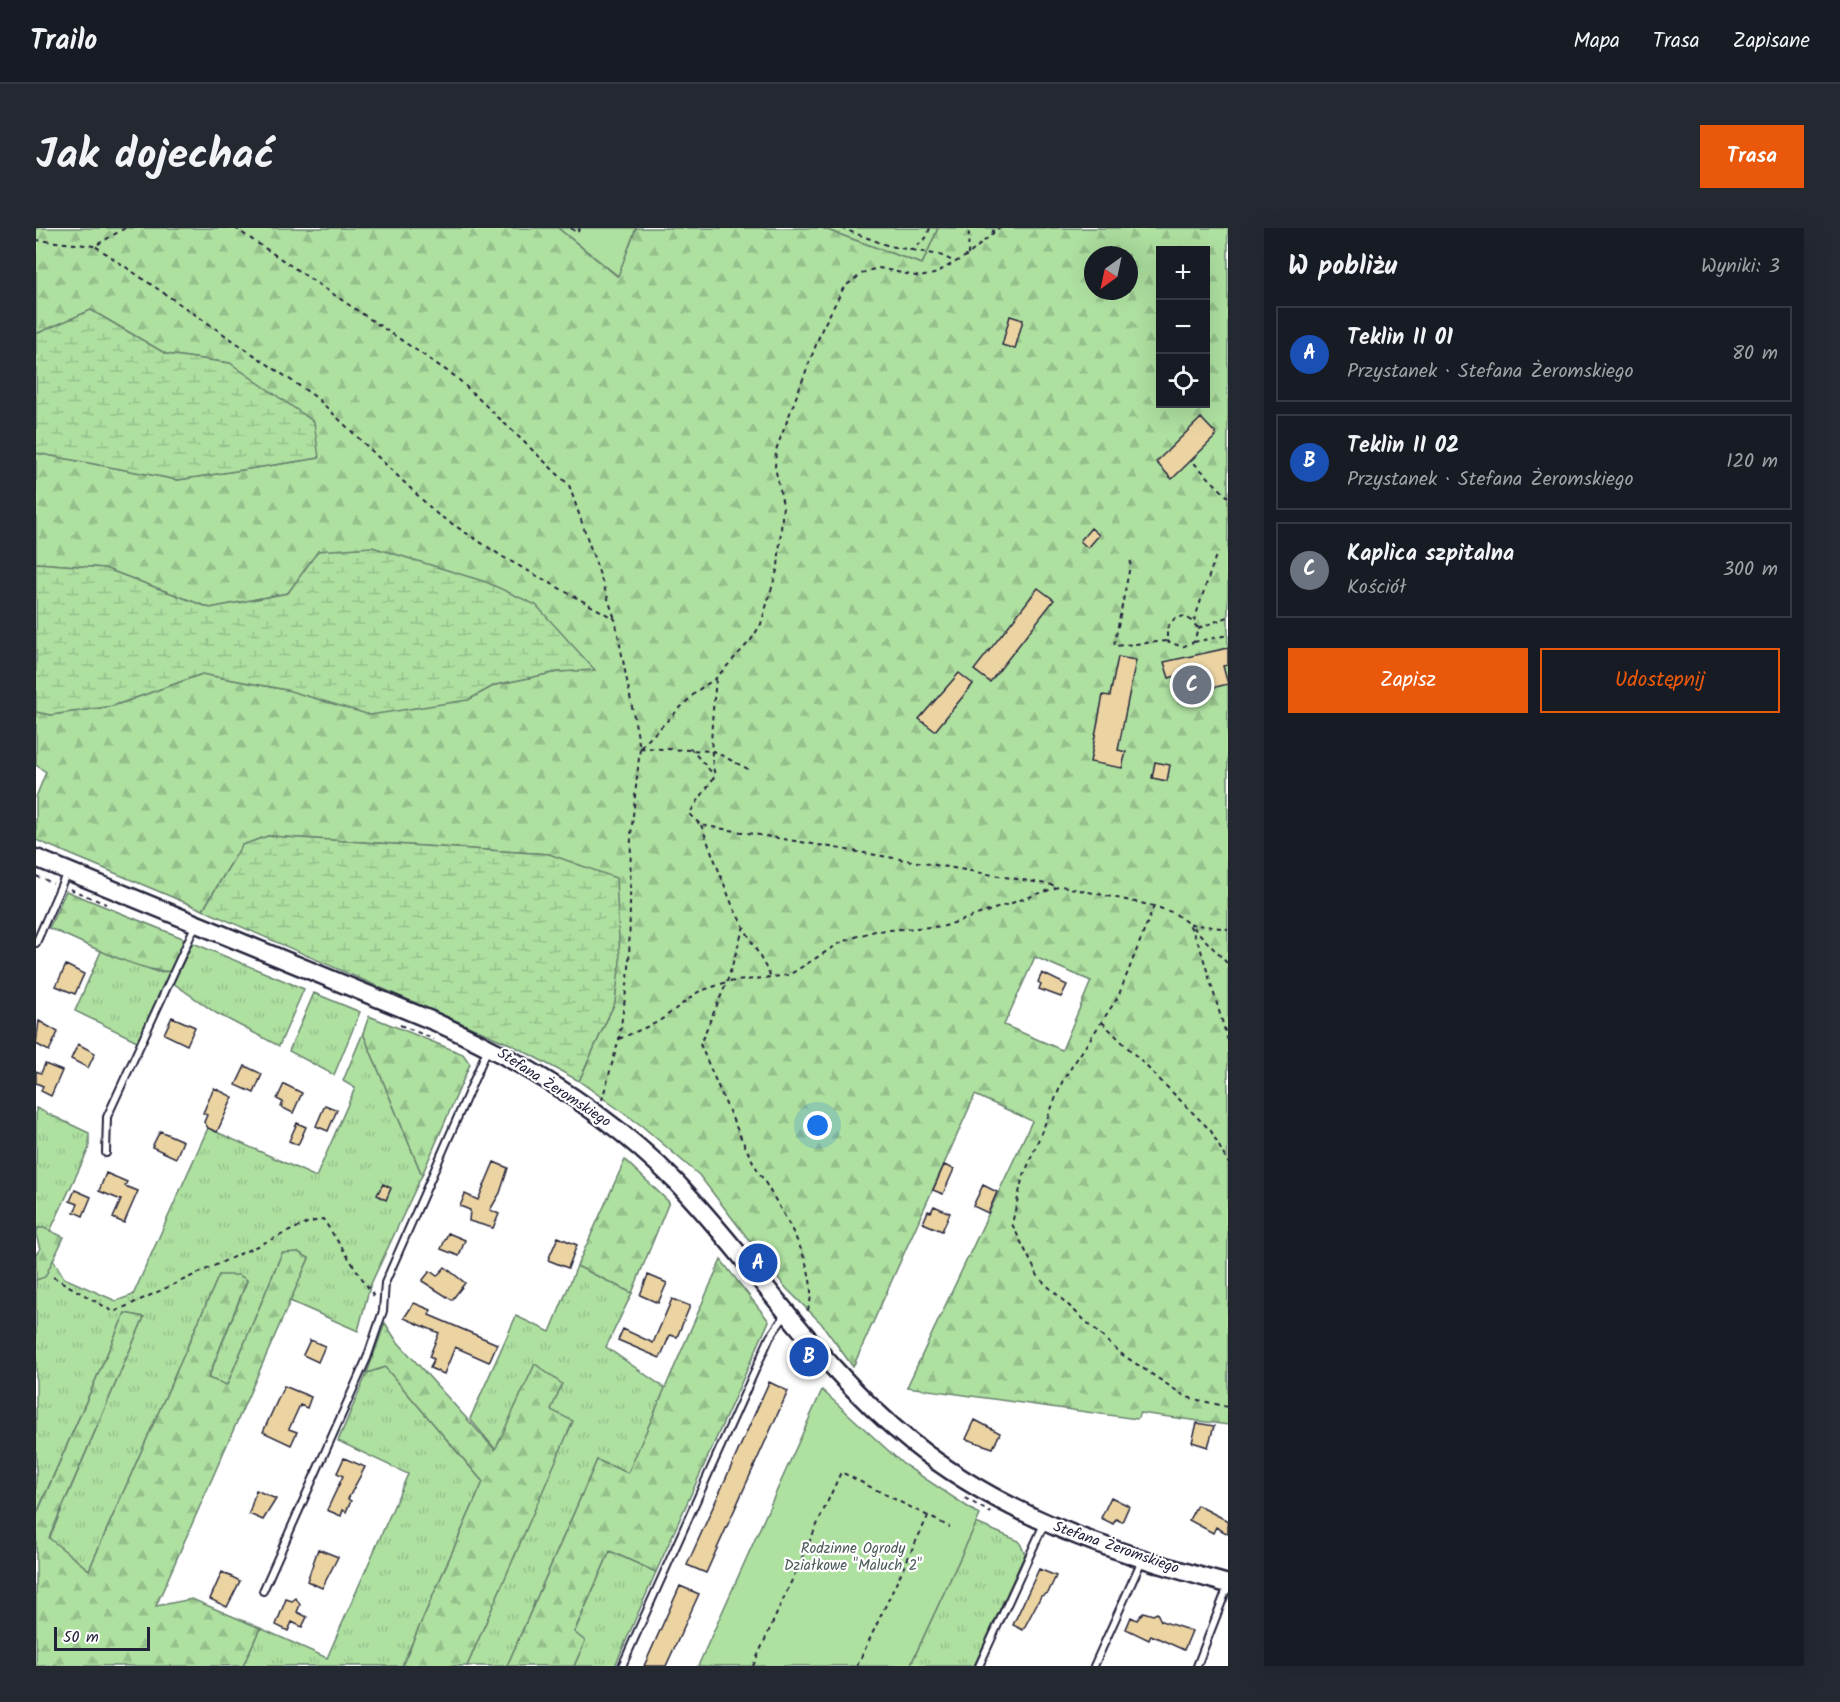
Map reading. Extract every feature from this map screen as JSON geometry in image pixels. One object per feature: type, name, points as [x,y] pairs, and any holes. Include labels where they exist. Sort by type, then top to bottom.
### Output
[{"type":"main road","name":"Stefana Żeromskiego","points":[[36,858],[64,878],[196,924],[489,1046],[545,1078],[597,1114],[640,1148],[677,1184],[790,1320],[857,1394],[912,1443],[979,1489],[1044,1524],[1142,1560],[1228,1585]]},
{"type":"lane","points":[[36,943],[64,878]]},
{"type":"lane","points":[[106,1153],[107,1117],[196,924]]},
{"type":"lane","points":[[263,1591],[355,1388],[383,1311],[385,1283],[489,1046]]},
{"type":"lane","points":[[622,1666],[770,1337],[790,1320]]},
{"type":"lane","points":[[979,1666],[1044,1524]]},
{"type":"lane","points":[[1094,1666],[1142,1560]]},
{"type":"lane","points":[[1197,1666],[1228,1585]]},
{"type":"path","points":[[95,246],[125,228]]},
{"type":"path","points":[[236,228],[456,376],[569,485],[615,619],[640,748],[631,835],[629,970],[619,1039],[597,1114]]},
{"type":"path","points":[[572,228],[577,233],[580,228]]},
{"type":"path","points":[[841,228],[850,229],[889,246],[940,255],[956,263]]},
{"type":"path","points":[[912,250],[926,238],[930,228]]},
{"type":"path","points":[[968,255],[969,228]]},
{"type":"path","points":[[990,237],[994,228]]},
{"type":"path","points":[[640,748],[697,691],[716,678],[752,640],[761,624],[778,567],[783,505],[775,468],[776,450],[834,302],[844,287],[866,271],[879,268],[920,277],[934,274],[968,255],[999,228]]},
{"type":"path","points":[[36,240],[95,246],[317,398],[437,514],[503,557],[615,619]]},
{"type":"path","points":[[1194,463],[1228,497]]},
{"type":"path","points":[[1194,621],[1215,555]]},
{"type":"path","points":[[1131,561],[1114,646],[1167,641],[1182,647],[1194,642],[1228,636]]},
{"type":"path","points":[[1167,641],[1167,628],[1175,618],[1186,616],[1194,621],[1198,628],[1194,642]]},
{"type":"path","points":[[1198,628],[1228,617]]},
{"type":"path","points":[[716,678],[711,725],[713,751],[711,759],[715,776],[689,814],[701,825],[733,907],[772,978]]},
{"type":"path","points":[[640,748],[690,748],[713,751],[750,770]]},
{"type":"path","points":[[690,748],[715,776]]},
{"type":"path","points":[[701,825],[1061,886],[1154,906],[1174,914],[1189,924],[1228,964]]},
{"type":"path","points":[[36,876],[64,878],[115,908]]},
{"type":"path","points":[[619,1039],[658,1022],[698,992],[727,982],[789,975],[840,943],[858,936],[875,931],[945,926],[1061,886]]},
{"type":"path","points":[[1154,906],[1118,997],[1064,1080],[1022,1180],[1012,1224],[1040,1278],[1120,1353],[1186,1397],[1228,1407]]},
{"type":"path","points":[[1189,924],[1228,929]]},
{"type":"path","points":[[1189,924],[1200,947],[1228,1041]]},
{"type":"path","points":[[744,926],[727,982],[700,1044],[748,1153],[787,1216],[812,1284],[808,1313],[790,1320]]},
{"type":"path","points":[[1102,1022],[1211,1131],[1228,1163]]},
{"type":"path","points":[[398,1024],[440,1042]]},
{"type":"path","points":[[53,1278],[114,1312],[307,1223],[323,1219],[383,1311]]},
{"type":"path","points":[[753,1666],[841,1472],[950,1527]]},
{"type":"path","points":[[958,1494],[997,1516]]},
{"type":"path","points":[[857,1666],[928,1515]]},
{"type":"green space","points":[[36,228],[558,228],[617,276],[636,228],[822,228],[922,264],[938,228],[1228,228],[1228,1425],[1140,1413],[1137,1419],[907,1387],[1032,1121],[975,1095],[853,1367],[821,1323],[786,1288],[699,1175],[642,1126],[579,1081],[615,1002],[549,854],[268,836],[242,845],[203,910],[36,840],[36,797],[46,772],[36,765],[36,712],[51,715],[113,706],[202,674],[287,690],[468,700],[495,685],[557,672],[594,669],[319,551],[288,593],[210,608],[104,568],[36,563],[36,453],[178,480],[319,458],[230,363],[166,354],[91,310],[36,334]],"holes":[[[1035,957],[1091,981],[1062,1050],[1004,1025]]]},
{"type":"green space","points":[[558,228],[636,228],[618,276]]},
{"type":"green space","points":[[822,228],[938,228],[922,264]]},
{"type":"green space","points":[[91,310],[166,354],[230,363],[314,422],[319,458],[178,480],[36,453],[36,334]]},
{"type":"green space","points":[[372,547],[486,582],[536,605],[595,670],[557,672],[495,685],[468,700],[370,715],[287,690],[202,674],[113,706],[51,715],[36,712],[36,563],[104,568],[210,608],[288,593],[318,551]]},
{"type":"green space","points":[[268,836],[549,854],[616,878],[620,961],[615,1002],[579,1081],[514,1046],[203,910],[242,845]]},
{"type":"green space","points":[[66,891],[185,939],[170,971],[158,971],[127,962],[49,928]]},
{"type":"green space","points":[[193,943],[304,989],[279,1046],[216,1013],[173,983]]},
{"type":"green space","points":[[102,949],[157,972],[170,971],[139,1042],[75,1011]]},
{"type":"green space","points":[[314,993],[360,1012],[334,1075],[289,1051]]},
{"type":"green space","points":[[369,1016],[463,1054],[470,1064],[422,1175],[363,1033]]},
{"type":"green space","points":[[363,1033],[422,1175],[370,1286],[358,1331],[290,1301],[309,1258],[282,1253],[227,1385],[208,1379],[247,1281],[219,1275],[89,1570],[49,1539],[144,1317],[125,1313],[36,1515],[36,1280],[45,1276],[53,1259],[64,1278],[116,1301],[133,1295],[208,1128],[316,1177],[355,1088],[343,1081]]},
{"type":"green space","points":[[36,1108],[89,1133],[89,1148],[50,1231],[38,1228],[36,1232]]},
{"type":"green space","points":[[625,1160],[669,1202],[632,1293],[577,1266]]},
{"type":"green space","points":[[38,1228],[44,1228],[64,1237],[45,1277],[36,1280],[36,1254],[40,1249],[36,1235]]},
{"type":"green space","points":[[298,1252],[309,1258],[156,1606],[192,1599],[260,1628],[243,1666],[36,1666],[36,1516],[125,1313],[144,1317],[49,1538],[89,1570],[219,1275],[239,1275],[247,1280],[208,1378],[227,1385],[282,1253]]},
{"type":"green space","points":[[721,1260],[769,1321],[656,1572],[610,1551],[574,1632],[585,1641],[574,1666],[507,1666],[597,1460],[628,1473]]},
{"type":"green space","points":[[577,1266],[632,1293],[606,1347],[666,1389],[628,1473],[597,1460],[507,1666],[467,1666],[572,1421],[496,1450],[470,1419],[516,1316],[550,1332]]},
{"type":"green space","points":[[385,1323],[396,1340],[495,1450],[535,1364],[562,1384],[551,1410],[573,1421],[467,1666],[402,1666],[483,1482],[385,1367],[367,1373]]},
{"type":"green space","points":[[385,1367],[483,1482],[402,1666],[243,1666],[260,1628],[327,1658],[408,1474],[338,1441],[367,1373]]},
{"type":"green space","name":"Rodzinne Ogrody Działkowe \"Maluch 2\"","points":[[822,1390],[903,1464],[980,1515],[910,1666],[698,1666]]},
{"type":"green space","points":[[976,1523],[1019,1541],[1025,1554],[974,1666],[910,1666]]},
{"type":"green space","points":[[610,1551],[656,1572],[615,1666],[574,1666],[585,1641],[574,1633]]},
{"type":"building","points":[[1010,316],[1023,320],[1015,349],[1002,345]]},
{"type":"building","points":[[1201,418],[1217,435],[1172,479],[1156,462]]},
{"type":"building","points":[[1091,528],[1099,535],[1088,548],[1080,541]]},
{"type":"building","points":[[1038,588],[1054,600],[990,682],[974,670]]},
{"type":"building","points":[[1228,648],[1228,665],[1223,666],[1228,684],[1184,695],[1179,675],[1169,678],[1164,662]]},
{"type":"building","points":[[1118,657],[1136,660],[1118,750],[1126,752],[1122,768],[1090,762],[1103,695],[1110,696]]},
{"type":"building","points":[[959,673],[973,684],[935,731],[919,719]]},
{"type":"building","points":[[1155,762],[1170,765],[1167,781],[1152,778]]},
{"type":"building","points":[[66,965],[84,974],[75,994],[56,986]]},
{"type":"building","points":[[1042,973],[1067,985],[1061,997],[1039,989],[1041,984],[1038,982]]},
{"type":"building","points":[[172,1017],[195,1027],[187,1045],[164,1034]]},
{"type":"building","points":[[39,1021],[58,1032],[49,1051],[36,1044]]},
{"type":"building","points":[[78,1044],[95,1053],[88,1068],[71,1059]]},
{"type":"building","points":[[45,1064],[62,1071],[51,1096],[41,1091],[43,1086],[36,1083],[36,1071],[41,1073]]},
{"type":"building","points":[[245,1066],[262,1074],[254,1093],[236,1085]]},
{"type":"building","points":[[284,1084],[302,1093],[293,1113],[281,1107],[283,1102],[277,1099]]},
{"type":"building","points":[[214,1088],[233,1097],[217,1132],[208,1128],[204,1122],[207,1115],[203,1113]]},
{"type":"building","points":[[325,1105],[337,1110],[328,1131],[316,1126]]},
{"type":"building","points":[[297,1123],[306,1127],[298,1145],[289,1141]]},
{"type":"building","points":[[160,1131],[183,1141],[176,1158],[152,1147]]},
{"type":"building","points":[[494,1162],[508,1168],[500,1193],[490,1210],[499,1214],[493,1228],[469,1221],[470,1210],[460,1206],[465,1194],[478,1200]]},
{"type":"building","points":[[944,1165],[954,1169],[943,1194],[933,1190]]},
{"type":"building","points":[[106,1173],[127,1182],[125,1186],[138,1191],[124,1223],[113,1218],[121,1200],[99,1191]]},
{"type":"building","points":[[383,1184],[391,1188],[386,1200],[377,1195]]},
{"type":"building","points":[[983,1185],[997,1192],[988,1213],[973,1206]]},
{"type":"building","points":[[75,1190],[91,1197],[83,1216],[74,1212],[78,1204],[70,1201]]},
{"type":"building","points":[[934,1206],[950,1213],[942,1231],[923,1223],[928,1211],[931,1212]]},
{"type":"building","points":[[448,1233],[465,1240],[459,1256],[441,1249]]},
{"type":"building","points":[[558,1237],[577,1245],[568,1268],[548,1260]]},
{"type":"building","points":[[445,1267],[465,1283],[452,1300],[422,1281],[430,1271],[437,1276]]},
{"type":"building","points":[[648,1275],[667,1283],[658,1303],[640,1295]]},
{"type":"building","points":[[672,1299],[690,1306],[677,1337],[670,1335],[660,1358],[618,1340],[623,1329],[653,1343]]},
{"type":"building","points":[[414,1303],[431,1310],[429,1315],[497,1344],[489,1362],[455,1347],[444,1374],[430,1368],[434,1359],[429,1357],[439,1333],[404,1318]]},
{"type":"building","points":[[310,1340],[325,1346],[318,1362],[303,1355]]},
{"type":"building","points":[[769,1382],[788,1391],[706,1573],[687,1565]]},
{"type":"building","points":[[284,1386],[311,1397],[307,1408],[300,1405],[289,1429],[297,1432],[291,1445],[263,1432]]},
{"type":"building","points":[[975,1420],[1000,1433],[993,1448],[966,1439]]},
{"type":"building","points":[[1197,1423],[1214,1426],[1208,1447],[1192,1442]]},
{"type":"building","points":[[344,1458],[365,1467],[348,1499],[351,1501],[346,1512],[343,1510],[341,1516],[327,1510],[343,1476],[337,1473]]},
{"type":"building","points":[[256,1490],[276,1499],[263,1520],[249,1514]]},
{"type":"building","points":[[1111,1497],[1129,1506],[1122,1522],[1116,1519],[1113,1524],[1101,1518]]},
{"type":"building","points":[[1197,1505],[1228,1521],[1228,1534],[1216,1527],[1213,1533],[1189,1520]]},
{"type":"building","points":[[318,1549],[338,1557],[322,1588],[307,1581]]},
{"type":"building","points":[[1039,1569],[1056,1576],[1048,1593],[1041,1596],[1023,1630],[1013,1625]]},
{"type":"building","points":[[222,1572],[240,1581],[227,1607],[210,1599]]},
{"type":"building","points":[[680,1586],[699,1594],[666,1666],[644,1666]]},
{"type":"building","points":[[296,1598],[300,1605],[297,1612],[307,1617],[302,1627],[292,1622],[288,1631],[276,1625],[286,1599],[292,1601]]},
{"type":"building","points":[[1143,1612],[1153,1615],[1157,1613],[1161,1621],[1192,1631],[1184,1650],[1151,1635],[1149,1640],[1126,1629],[1131,1617],[1137,1620]]},
{"type":"place","name":"Kaplica szpitalna","points":[[1192,685]]},
{"type":"place","name":"Teklin II 01","points":[[758,1263]]},
{"type":"place","name":"Teklin II 02","points":[[809,1357]]}]
